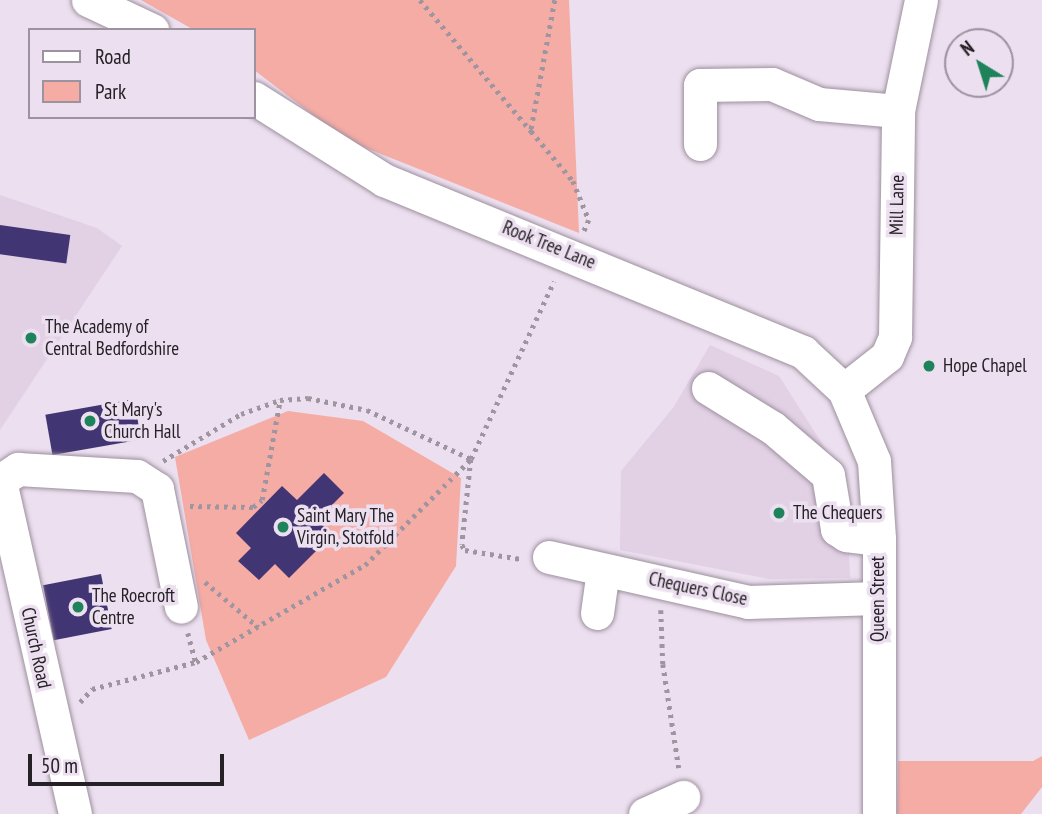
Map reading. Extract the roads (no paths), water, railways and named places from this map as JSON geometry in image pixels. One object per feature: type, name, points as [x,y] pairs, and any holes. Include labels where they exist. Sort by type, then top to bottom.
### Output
[{"type":"street","points":[[88,0],[148,28]]},
{"type":"street","name":"Mill Lane","points":[[844,390],[887,356],[895,337],[898,111],[921,0]]},
{"type":"street","points":[[700,144],[700,85],[772,84],[819,104],[898,111]]},
{"type":"street","name":"Rook Tree Lane","points":[[256,99],[384,180],[571,253],[803,352],[844,390]]},
{"type":"street","points":[[708,388],[773,428],[828,475],[837,529],[846,535],[879,538]]},
{"type":"street","name":"Queen Street","points":[[844,390],[874,461],[879,538],[879,814]]},
{"type":"street","points":[[0,481],[18,469],[137,476],[157,489],[181,607]]},
{"type":"street","name":"Church Road","points":[[0,481],[16,514],[75,814]]},
{"type":"street","name":"Chequers Close","points":[[549,557],[748,602],[878,598]]},
{"type":"street","points":[[597,613],[603,570]]},
{"type":"street","points":[[645,814],[683,797]]},
{"type":"place","name":"The Academy of Central Bedfordshire","points":[[31,338]]},
{"type":"place","name":"Hope Chapel","points":[[929,366]]},
{"type":"place","name":"St Mary's Church Hall","points":[[90,421]]},
{"type":"place","name":"The Chequers","points":[[779,513]]},
{"type":"place","name":"Saint Mary The Virgin, Stotfold","points":[[283,527]]},
{"type":"place","name":"The Roecroft Centre","points":[[78,607]]}]
